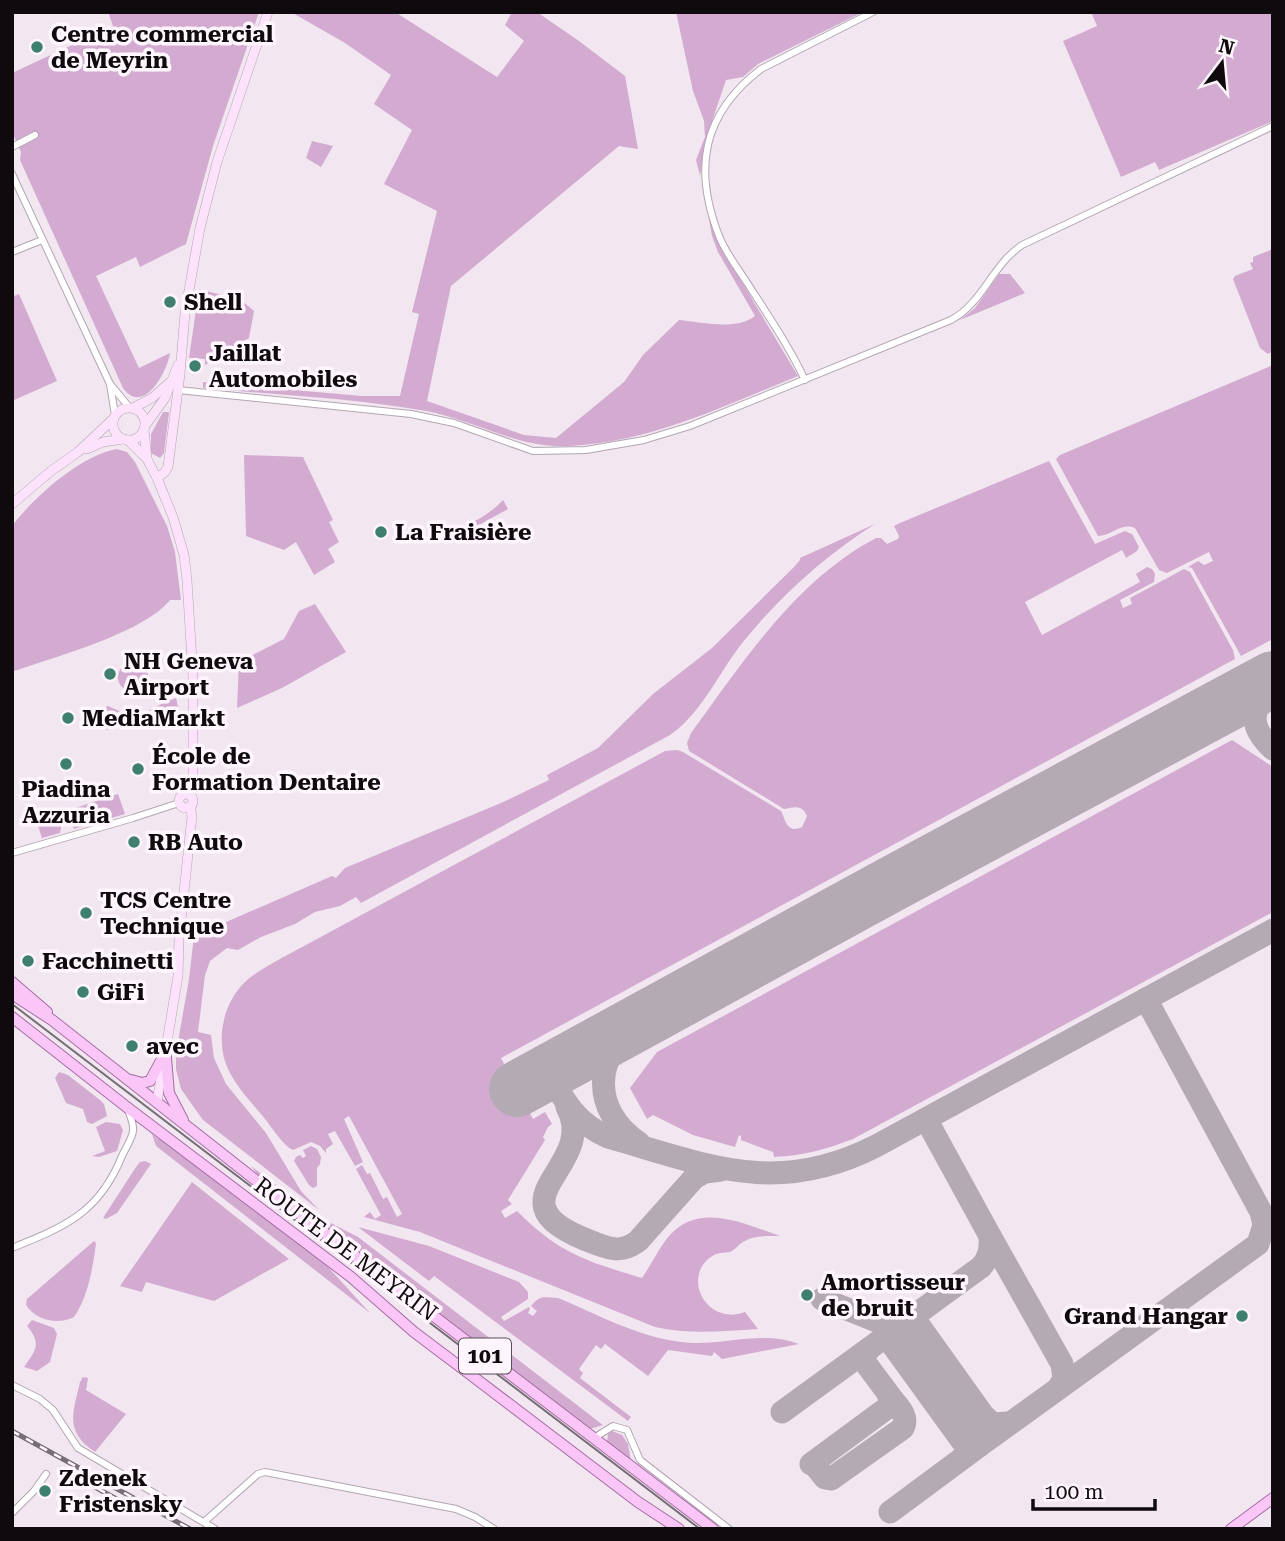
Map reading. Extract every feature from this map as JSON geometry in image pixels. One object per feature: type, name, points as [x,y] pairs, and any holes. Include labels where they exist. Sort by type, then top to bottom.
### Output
[{"type":"main road","points":[[157,478],[167,467],[190,279],[206,203],[268,12]]},
{"type":"main road","points":[[78,452],[103,442],[136,438],[165,398],[180,360]]},
{"type":"main road","points":[[14,505],[51,471],[78,452],[121,409],[152,398],[171,380]]},
{"type":"main road","points":[[131,407],[143,416],[147,459]]},
{"type":"main road","points":[[114,417],[114,431],[147,459],[157,478],[179,538],[187,580],[194,736],[192,785],[189,794]]},
{"type":"main road","points":[[189,794],[182,795],[179,803],[184,808],[190,806]]},
{"type":"main road","points":[[154,1128],[178,976],[179,939],[192,816],[190,806],[193,799],[189,794]]},
{"type":"main road","points":[[12,982],[52,1020]]},
{"type":"main road","name":"ROUTE DE MEYRIN","points":[[12,994],[52,1020],[713,1529]]},
{"type":"main road","name":"ROUTE DE MEYRIN","points":[[12,1017],[342,1269],[414,1332],[471,1376],[620,1489],[679,1529]]},
{"type":"main road","points":[[127,1079],[142,1083],[149,1081],[164,1052]]},
{"type":"main road","points":[[164,1052],[169,1093],[186,1125]]},
{"type":"main road","points":[[1231,1529],[1273,1498]]},
{"type":"street","points":[[805,380],[720,237],[707,197],[705,156],[720,113],[731,95],[747,80],[761,69],[873,12]]},
{"type":"street","points":[[178,390],[429,416],[528,450],[586,450],[644,440],[690,426],[960,315],[978,297],[998,266],[1022,245],[1273,127]]},
{"type":"street","points":[[12,147],[34,135]]},
{"type":"street","points":[[12,174],[110,384],[131,407]]},
{"type":"street","points":[[12,252],[42,240]]},
{"type":"street","points":[[110,384],[114,417]]},
{"type":"street","points":[[12,853],[179,803]]},
{"type":"street","points":[[12,1248],[64,1226],[91,1206],[110,1182],[134,1130],[128,1108]]},
{"type":"street","points":[[134,1130],[154,1128]]},
{"type":"street","points":[[12,1385],[57,1414],[82,1451],[215,1529]]},
{"type":"street","points":[[594,1438],[613,1426],[623,1427],[631,1436],[640,1460],[729,1529]]},
{"type":"street","points":[[204,1522],[258,1474],[265,1472],[456,1509],[494,1529]]},
{"type":"street","points":[[12,1513],[34,1491],[46,1474]]},
{"type":"shaded area","points":[[108,12],[259,12],[213,146],[186,244],[140,267],[136,257],[96,276],[139,368],[170,353],[159,380],[146,395],[138,397],[123,388],[20,160],[21,152],[12,132],[12,73],[113,26]]},
{"type":"shaded area","points":[[291,12],[395,12],[497,77],[524,41],[505,25],[512,12],[537,12],[625,76],[638,149],[619,146],[451,286],[427,401],[524,435],[556,438],[624,382],[643,355],[679,320],[729,324],[747,321],[755,316],[718,252],[705,198],[718,242],[798,376],[658,430],[629,438],[570,446],[551,446],[515,439],[426,411],[342,400],[203,388],[203,382],[362,396],[400,396],[419,314],[412,312],[437,211],[384,184],[412,130],[374,104],[391,75],[345,43]]},
{"type":"shaded area","points":[[676,12],[863,12],[758,64],[743,77],[726,80],[707,136],[700,176],[696,160],[705,137],[704,121],[693,91]]},
{"type":"shaded area","points":[[1091,12],[1273,12],[1273,121],[1159,170],[1155,162],[1121,177],[1063,41],[1097,26]]},
{"type":"shaded area","points":[[312,141],[333,146],[321,167],[306,158]]},
{"type":"shaded area","points":[[1273,249],[1273,351],[1268,354],[1260,348],[1233,279],[1253,269],[1250,263],[1253,262],[1253,257]]},
{"type":"shaded area","points":[[999,274],[1010,274],[1025,293],[960,320],[975,308]]},
{"type":"shaded area","points":[[199,289],[241,300],[254,311],[249,338],[205,365],[205,359],[189,358]]},
{"type":"shaded area","points":[[19,294],[57,381],[12,401],[12,297]]},
{"type":"shaded area","points":[[1273,365],[1273,639],[1241,656],[1192,568],[1188,567],[1198,561],[1204,565],[1213,561],[1209,552],[1167,573],[1159,570],[1135,528],[1120,528],[1098,536],[1056,459]]},
{"type":"shaded area","points":[[163,412],[169,412],[164,453],[160,458],[151,453],[151,434]]},
{"type":"shaded area","points":[[117,449],[127,452],[135,462],[167,526],[175,552],[181,600],[170,600],[140,623],[97,643],[12,672],[12,526],[45,490],[74,468],[89,459]]},
{"type":"shaded area","points":[[244,455],[303,457],[333,520],[329,522],[339,542],[328,549],[335,562],[314,575],[296,542],[284,550],[246,536]]},
{"type":"shaded area","points":[[1049,461],[1095,544],[1125,531],[1132,534],[1139,547],[1126,558],[1122,550],[1025,602],[1042,635],[1140,582],[1136,574],[1147,567],[1155,574],[1154,582],[1120,600],[1123,608],[1132,604],[1130,598],[1184,569],[1190,572],[1233,650],[1235,659],[501,1058],[533,1119],[545,1112],[552,1124],[508,1200],[512,1204],[501,1211],[505,1218],[517,1211],[532,1226],[561,1247],[589,1261],[642,1278],[672,1233],[697,1219],[725,1219],[780,1236],[752,1238],[730,1252],[714,1255],[704,1264],[699,1274],[698,1285],[709,1306],[718,1312],[731,1315],[745,1312],[758,1329],[693,1332],[655,1327],[420,1232],[364,1217],[370,1212],[375,1219],[381,1215],[356,1169],[362,1165],[367,1174],[370,1173],[383,1199],[387,1197],[397,1217],[402,1214],[349,1116],[344,1119],[363,1162],[355,1166],[335,1131],[328,1134],[333,1144],[326,1149],[326,1153],[311,1142],[293,1150],[289,1148],[239,1088],[222,1049],[226,1014],[236,993],[247,980],[278,960],[665,751],[683,752],[781,811],[790,828],[802,827],[807,816],[803,810],[797,807],[784,809],[689,751],[687,743],[691,733],[751,651],[820,576],[876,538],[881,538],[887,544],[898,539],[894,526]]},
{"type":"shaded area","points":[[503,500],[508,509],[468,531],[459,531],[460,527],[483,516]]},
{"type":"shaded area","points":[[875,524],[821,563],[772,609],[743,642],[692,715],[670,735],[361,903],[356,897],[340,906],[315,912],[238,950],[227,948],[210,961],[205,975],[198,1032],[211,1035],[214,1058],[226,1084],[266,1133],[301,1191],[319,1210],[203,1120],[181,1089],[176,1069],[176,1053],[194,936],[332,876],[336,878],[345,868],[501,803],[549,780],[547,775],[598,748],[653,694],[712,648],[800,558]]},
{"type":"shaded area","points":[[315,604],[346,652],[282,688],[237,708],[239,662],[284,639],[299,611]]},
{"type":"shaded area","points":[[133,662],[139,663],[147,671],[147,683],[139,691],[133,692],[127,691],[119,683],[118,677],[119,671],[127,663]]},
{"type":"shaded area","points":[[176,698],[178,707],[106,730],[99,710],[108,706],[137,714]]},
{"type":"shaded area","points":[[1232,740],[1273,767],[1273,912],[853,1139],[834,1146],[804,1154],[774,1157],[773,1152],[741,1140],[739,1135],[735,1147],[693,1135],[653,1115],[647,1119],[630,1088],[657,1052]]},
{"type":"shaded area","points":[[118,794],[125,814],[74,829],[66,811]]},
{"type":"shaded area","points":[[58,814],[60,833],[42,838],[36,820]]},
{"type":"shaded area","points":[[59,1072],[68,1075],[100,1100],[107,1116],[92,1124],[87,1122],[83,1109],[66,1103],[55,1078]]},
{"type":"shaded area","points":[[106,1122],[120,1124],[123,1130],[117,1151],[99,1157],[92,1156],[105,1151],[96,1127]]},
{"type":"shaded area","points":[[152,1134],[158,1139],[160,1137],[319,1257],[370,1313],[156,1146]]},
{"type":"shaded area","points":[[311,1146],[317,1149],[321,1157],[317,1168],[317,1186],[313,1188],[294,1161],[300,1155],[303,1158],[306,1156],[303,1150]]},
{"type":"shaded area","points":[[145,1161],[151,1164],[117,1213],[103,1218],[136,1167]]},
{"type":"shaded area","points":[[251,1166],[319,1217],[358,1237],[603,1425],[590,1429],[263,1181]]},
{"type":"shaded area","points":[[192,1182],[289,1259],[214,1301],[146,1282],[142,1292],[120,1286]]},
{"type":"shaded area","points":[[358,1227],[429,1246],[519,1282],[528,1292],[528,1299],[501,1317],[504,1321],[529,1307],[528,1313],[533,1316],[537,1311],[531,1306],[543,1297],[558,1298],[618,1324],[665,1339],[696,1343],[770,1338],[799,1344],[722,1359],[714,1352],[712,1356],[668,1350],[648,1376],[605,1344],[601,1349],[596,1345],[579,1369],[583,1373],[580,1378],[631,1417],[628,1421],[434,1276],[429,1281]]},
{"type":"shaded area","points":[[94,1241],[96,1243],[89,1282],[74,1317],[62,1321],[48,1320],[30,1310],[26,1305],[27,1299]]},
{"type":"shaded area","points":[[32,1320],[54,1328],[57,1334],[50,1362],[37,1371],[24,1367],[36,1347],[35,1338],[27,1326]]},
{"type":"shaded area","points":[[83,1377],[88,1378],[86,1390],[126,1414],[95,1452],[79,1437],[73,1421]]},
{"type":"shaded area","points":[[612,1431],[622,1435],[628,1444],[631,1461],[607,1442],[608,1434]]},
{"type":"taxiway","points":[[1269,681],[1255,716],[1259,732],[1273,749]]},
{"type":"taxiway","points":[[548,1072],[566,1102],[580,1118],[608,1137],[710,1166],[773,1173],[806,1170],[840,1161],[876,1146],[1273,930]]},
{"type":"taxiway","points":[[886,1336],[965,1445],[979,1446],[1258,1244],[1264,1225],[1261,1212],[1146,999]]},
{"type":"taxiway","points":[[639,1143],[623,1130],[612,1115],[605,1099],[604,1082],[606,1066],[613,1050],[624,1035],[640,1022]]},
{"type":"taxiway","points":[[567,1107],[573,1129],[569,1149],[544,1198],[547,1213],[563,1228],[597,1244],[618,1249],[633,1245],[694,1178],[705,1172],[721,1170]]},
{"type":"taxiway","points":[[782,1412],[981,1267],[986,1260],[990,1249],[990,1236],[926,1119]]},
{"type":"taxiway","points":[[990,1236],[1062,1364],[1064,1379],[1059,1387]]},
{"type":"taxiway","points":[[822,1299],[887,1325],[902,1324],[913,1317],[983,1415],[993,1424],[1008,1423]]},
{"type":"taxiway","points":[[899,1327],[972,1427],[982,1434],[997,1432]]},
{"type":"taxiway","points":[[811,1464],[891,1405],[890,1396],[864,1361],[869,1349]]},
{"type":"taxiway","points":[[819,1459],[817,1468],[825,1478],[831,1479],[903,1428],[905,1419],[888,1394]]},
{"type":"taxiway","points":[[890,1512],[979,1446]]},
{"type":"runway","points":[[517,1089],[1273,679]]},
{"type":"tram line","points":[[12,1004],[700,1529]]},
{"type":"railway","points":[[12,1431],[190,1529]]},
{"type":"railway","points":[[60,1469],[93,1485]]},
{"type":"railway","points":[[84,1481],[140,1512]]},
{"type":"place","name":"Centre commercial de Meyrin","points":[[37,47]]},
{"type":"place","name":"Shell","points":[[170,302]]},
{"type":"place","name":"Jaillat Automobiles","points":[[195,366]]},
{"type":"place","name":"La Fraisière","points":[[381,532]]},
{"type":"place","name":"NH Geneva Airport","points":[[110,674]]},
{"type":"place","name":"MediaMarkt","points":[[68,718]]},
{"type":"place","name":"Piadina Azzuria","points":[[66,764]]},
{"type":"place","name":"École de Formation Dentaire","points":[[138,769]]},
{"type":"place","name":"RB Auto","points":[[134,842]]},
{"type":"place","name":"TCS Centre Technique","points":[[86,913]]},
{"type":"place","name":"Facchinetti","points":[[28,961]]},
{"type":"place","name":"GiFi","points":[[83,992]]},
{"type":"place","name":"avec","points":[[132,1046]]},
{"type":"place","name":"Amortisseur de bruit","points":[[807,1295]]},
{"type":"place","name":"Grand Hangar","points":[[1242,1316]]},
{"type":"place","name":"Zdenek Fristensky","points":[[45,1491]]}]
